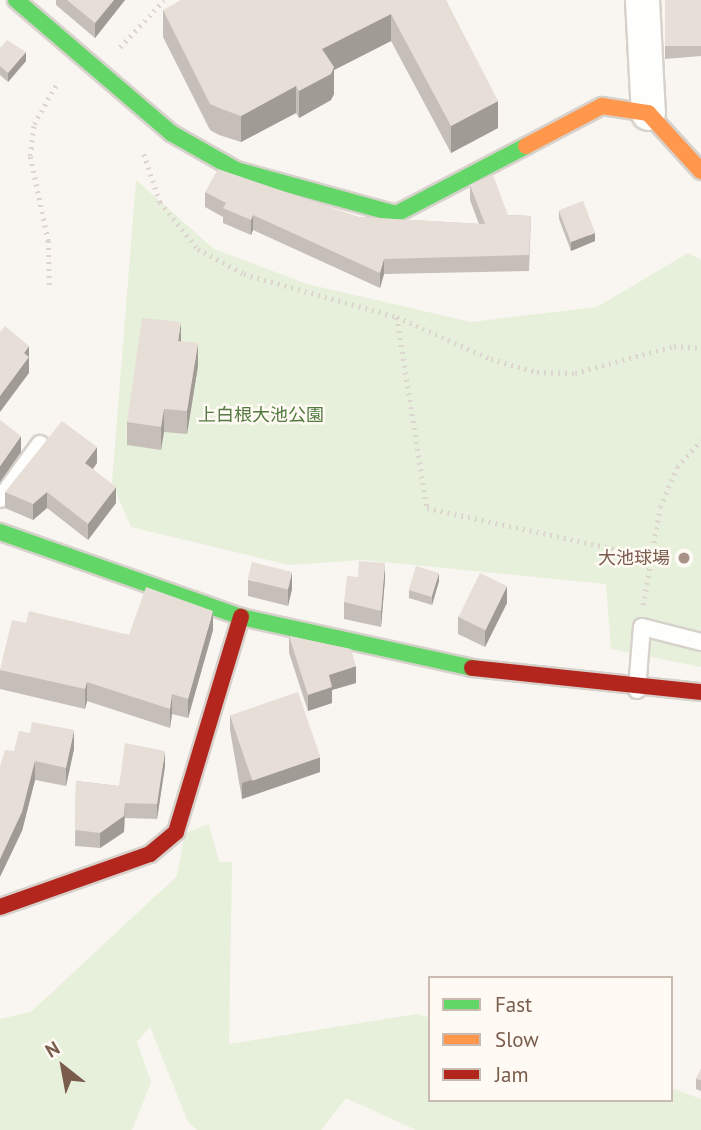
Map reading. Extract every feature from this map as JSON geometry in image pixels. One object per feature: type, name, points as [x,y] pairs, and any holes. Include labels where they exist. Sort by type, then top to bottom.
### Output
[{"type":"street","points":[[16,0],[141,108],[236,170],[396,214],[569,119],[602,106],[648,113]]},
{"type":"street","points":[[642,0],[648,113],[701,172]]},
{"type":"street","points":[[0,532],[241,617],[446,665],[637,690],[701,692]]},
{"type":"street","points":[[0,907],[150,854],[176,832],[241,617]]},
{"type":"lane","points":[[0,499],[40,444]]},
{"type":"lane","points":[[637,690],[642,627],[701,642]]},
{"type":"path","points":[[98,70],[164,0]]},
{"type":"path","points":[[49,285],[48,241],[30,156],[34,124],[75,51]]},
{"type":"path","points":[[141,108],[145,161],[160,202],[198,249],[243,274],[397,317],[491,359],[537,372],[575,373],[674,346],[701,348]]},
{"type":"path","points":[[397,317],[428,508],[606,542],[647,556]]},
{"type":"path","points":[[642,627],[647,556],[677,467],[701,440]]},
{"type":"green space","name":"上白根大池公園","points":[[136,180],[214,249],[307,284],[471,322],[597,307],[688,253],[701,260],[701,667],[611,649],[606,584],[363,560],[289,565],[131,527],[112,483]]},
{"type":"green space","points":[[209,824],[219,862],[232,862],[229,1044],[417,1014],[428,1017],[428,1102],[673,1102],[673,1089],[701,1099],[701,1130],[416,1130],[346,1098],[321,1130],[197,1130],[188,1122],[150,1027],[137,1042],[151,1082],[132,1130],[0,1130],[0,1019],[31,1012],[177,876],[185,833]]},
{"type":"building","points":[[67,0],[114,0],[95,23]]},
{"type":"building","points":[[181,0],[446,0],[498,101],[451,126],[391,14],[322,49],[334,67],[331,74],[299,91],[296,86],[241,116],[210,104],[163,10]]},
{"type":"building","points":[[665,0],[701,0],[701,46],[665,46]]},
{"type":"building","points":[[7,40],[26,52],[8,73],[0,66],[0,48]]},
{"type":"building","points":[[218,169],[359,217],[485,224],[470,185],[493,175],[508,215],[531,216],[529,255],[384,259],[380,273],[253,215],[251,220],[223,208],[226,203],[205,192]]},
{"type":"building","points":[[583,201],[595,233],[571,242],[559,210]]},
{"type":"building","points":[[142,318],[181,322],[178,341],[198,343],[187,411],[164,409],[161,427],[127,422]]},
{"type":"building","points":[[5,326],[29,346],[24,353],[29,357],[0,396],[0,332]]},
{"type":"building","points":[[0,420],[21,436],[0,466]]},
{"type":"building","points":[[62,421],[97,447],[85,463],[116,487],[88,524],[47,492],[33,504],[5,492]]},
{"type":"building","points":[[359,561],[385,563],[381,611],[344,602],[347,576],[358,577]]},
{"type":"building","points":[[252,562],[292,572],[287,589],[248,579]]},
{"type":"building","points":[[416,566],[439,573],[432,597],[409,590]]},
{"type":"building","points":[[480,573],[507,586],[485,630],[459,617]]},
{"type":"building","points":[[146,587],[213,611],[188,699],[172,694],[170,709],[87,682],[85,689],[0,670],[12,620],[26,623],[29,611],[129,635]]},
{"type":"building","points":[[289,636],[351,649],[356,666],[329,675],[332,687],[308,695]]},
{"type":"building","points":[[298,692],[320,757],[252,781],[230,715]]},
{"type":"building","points":[[32,722],[74,730],[66,768],[35,761],[22,812],[0,859],[0,766],[5,750],[14,751],[19,731],[30,733]]},
{"type":"building","points":[[125,743],[165,751],[157,804],[125,803],[124,816],[100,833],[75,830],[76,781],[119,786]]},
{"type":"traffic: fast","points":[[16,0],[171,133],[236,170],[396,214],[526,146]]},
{"type":"traffic: fast","points":[[0,532],[241,617],[472,668]]},
{"type":"traffic: slow","points":[[526,146],[602,106],[648,113],[701,171]]},
{"type":"traffic: jam","points":[[0,907],[150,854],[176,832],[241,617]]},
{"type":"traffic: jam","points":[[472,668],[701,692]]},
{"type":"place","name":"大池球場","points":[[684,558]]}]
